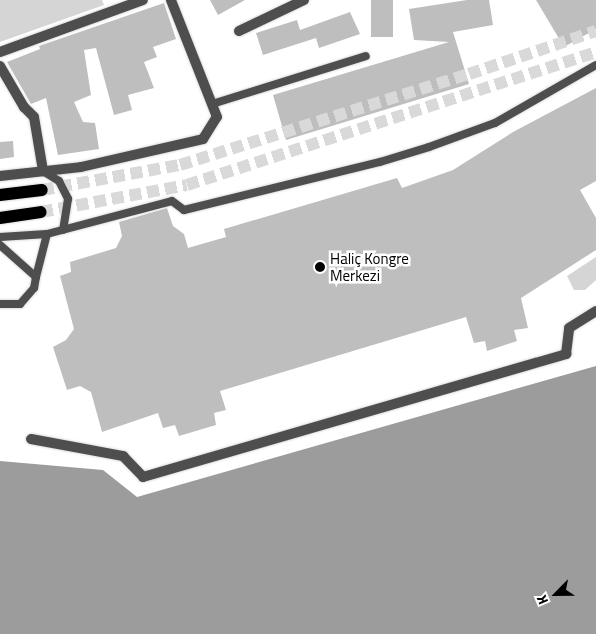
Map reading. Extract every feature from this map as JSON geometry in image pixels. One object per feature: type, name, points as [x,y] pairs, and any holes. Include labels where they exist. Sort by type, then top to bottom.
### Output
[{"type":"main road","points":[[0,195],[42,190]]},
{"type":"main road","points":[[0,218],[41,212]]},
{"type":"street","points":[[0,52],[143,0]]},
{"type":"street","points":[[0,176],[81,167],[203,139],[217,117],[171,0]]},
{"type":"street","points":[[239,31],[304,0]]},
{"type":"street","points":[[0,66],[24,107],[34,117],[43,171]]},
{"type":"street","points":[[31,439],[123,456],[143,477],[566,354],[569,328],[596,312]]},
{"type":"lane","points":[[212,104],[366,56]]},
{"type":"lane","points":[[0,237],[47,234],[172,201],[184,210],[354,169],[429,147],[495,123],[596,65]]},
{"type":"lane","points":[[43,171],[59,181],[68,199],[63,230]]},
{"type":"lane","points":[[0,304],[20,304],[34,288],[47,234]]},
{"type":"lane","points":[[0,245],[36,277]]},
{"type":"shaded area","points":[[0,0],[102,0],[104,5],[0,42]]},
{"type":"shaded area","points":[[596,257],[596,280],[585,290],[574,290],[567,276]]},
{"type":"shaded area","points":[[596,366],[596,634],[0,634],[0,461],[103,470],[137,497]]},
{"type":"building","points":[[210,0],[245,0],[218,15]]},
{"type":"building","points":[[371,0],[393,0],[393,37],[371,37]]},
{"type":"building","points":[[467,0],[489,0],[493,25],[453,32],[469,84],[286,140],[273,95],[449,42],[414,40],[409,9]]},
{"type":"building","points":[[536,0],[596,0],[596,29],[564,47]]},
{"type":"building","points":[[164,3],[176,39],[153,47],[157,57],[144,62],[154,88],[128,95],[132,110],[114,115],[96,48],[84,50],[91,95],[74,102],[83,122],[95,123],[99,149],[58,155],[46,98],[31,104],[7,62],[40,49],[39,46]]},
{"type":"building","points":[[350,12],[360,34],[319,48],[316,38],[263,55],[256,33],[297,20],[300,30]]},
{"type":"building","name":"Haliç Kongre Merkezi","points":[[596,88],[596,181],[580,190],[596,218],[596,250],[521,298],[528,328],[514,330],[517,341],[487,351],[485,341],[474,343],[466,317],[220,391],[226,410],[214,413],[216,425],[179,436],[175,425],[163,428],[158,413],[102,432],[91,392],[80,386],[67,390],[53,347],[66,340],[74,329],[60,276],[71,272],[70,262],[116,248],[122,236],[119,222],[167,208],[173,226],[184,234],[188,248],[226,237],[224,229],[397,178],[402,188],[453,170],[513,132]]},
{"type":"building","points":[[13,141],[14,157],[0,159],[0,142]]},
{"type":"tunnel","points":[[42,190],[180,165],[469,74],[596,31]]},
{"type":"tunnel","points":[[41,212],[187,185],[596,52]]},
{"type":"place","name":"Haliç Kongre Merkezi","points":[[320,267]]}]
